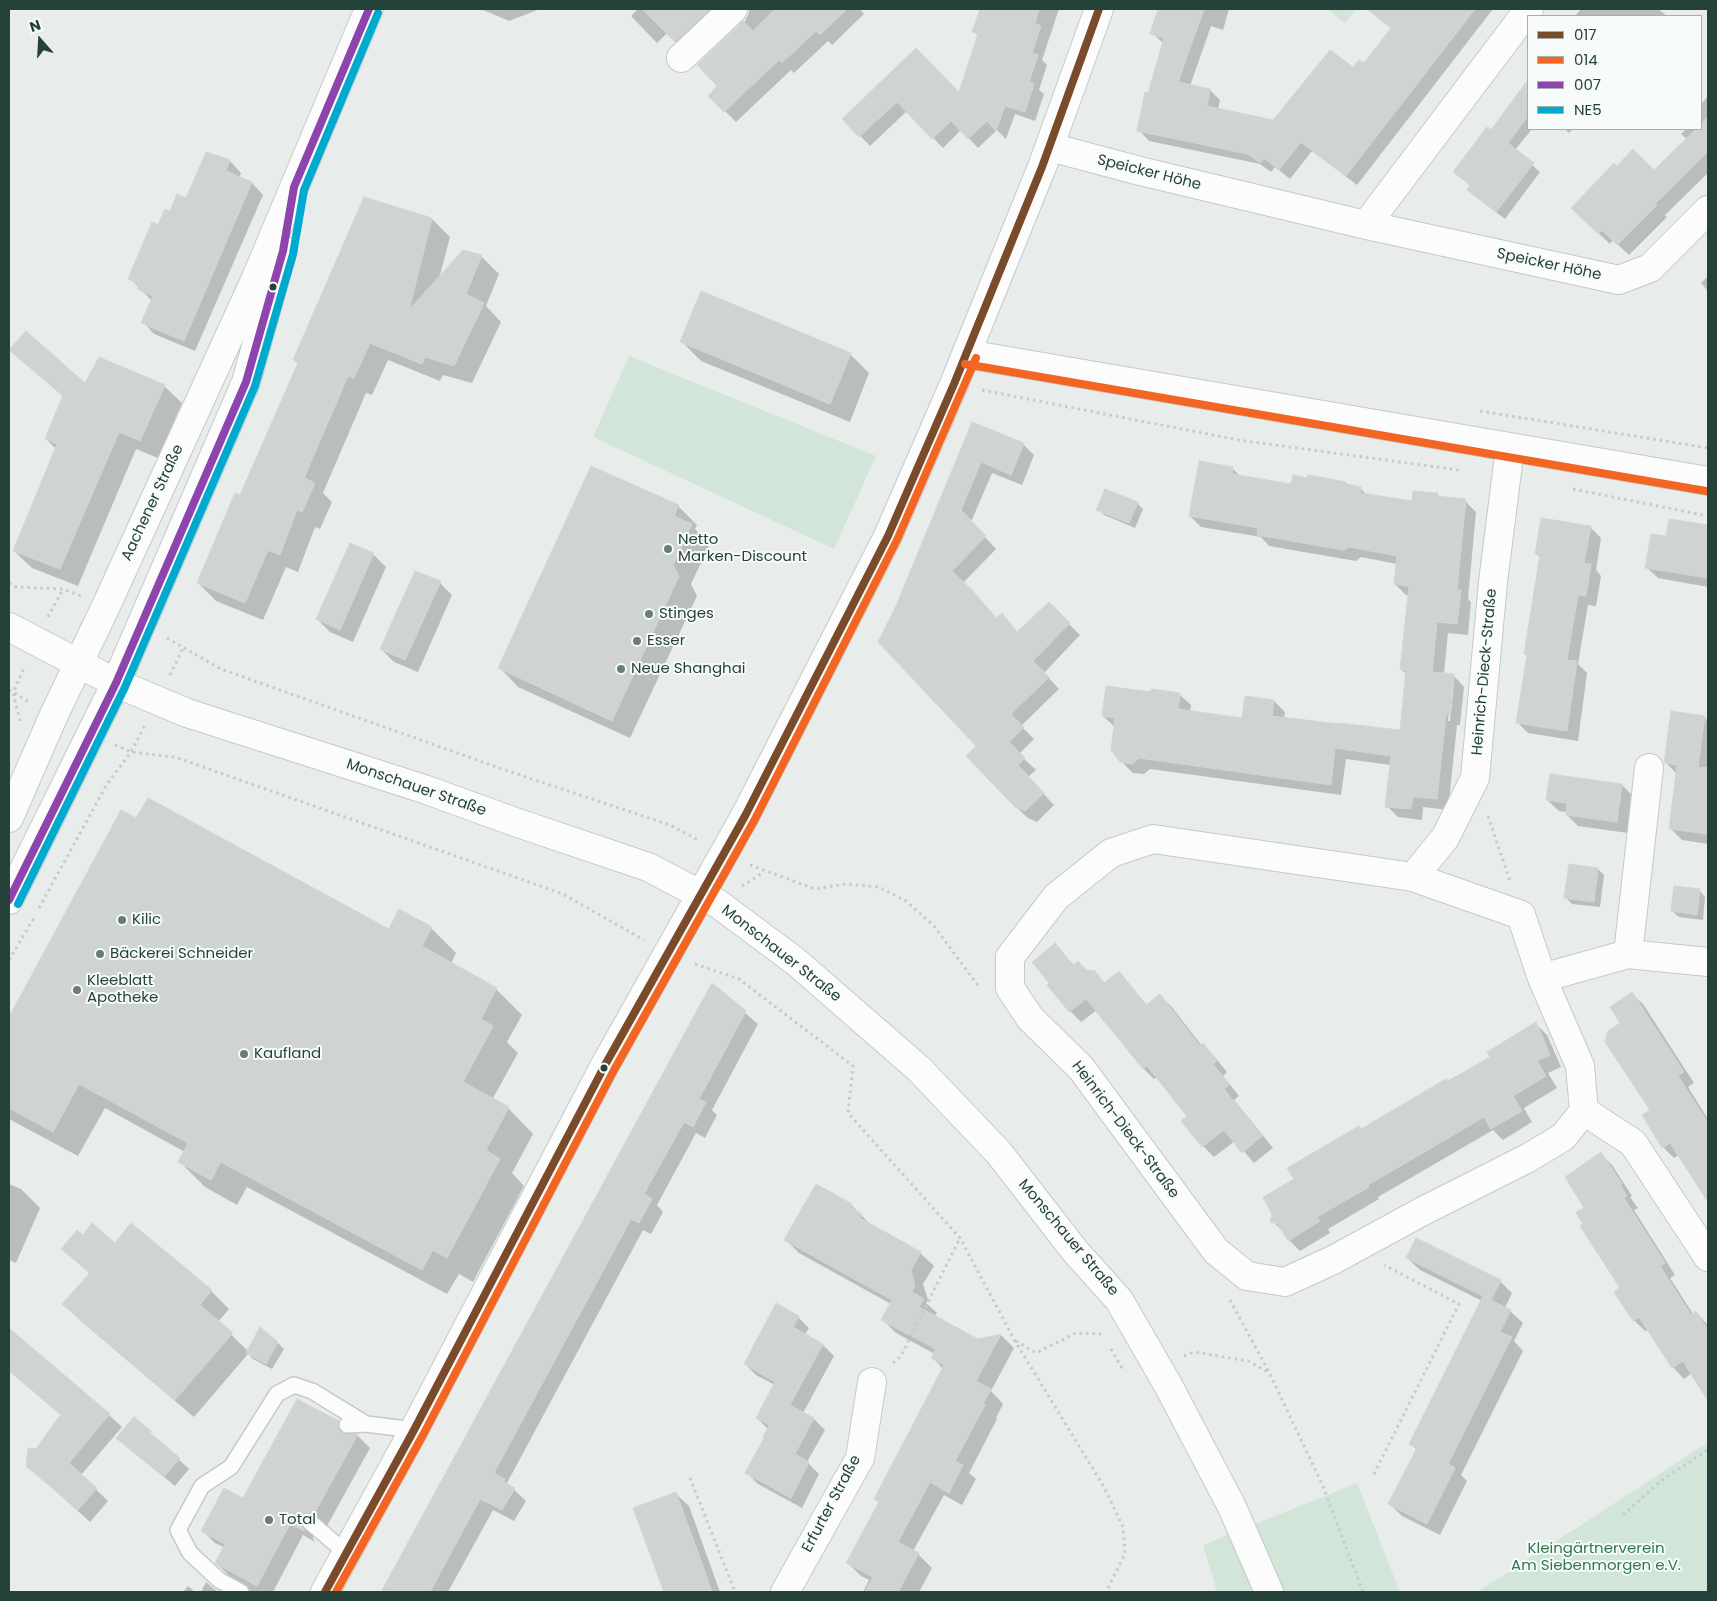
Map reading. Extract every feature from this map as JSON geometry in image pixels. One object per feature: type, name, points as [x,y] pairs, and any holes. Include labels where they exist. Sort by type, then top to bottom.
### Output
[{"type":"street","points":[[681,58],[733,9]]},
{"type":"street","points":[[325,1592],[414,1430],[568,1134],[724,854],[848,618],[888,536],[967,354],[1050,147],[1099,9]]},
{"type":"street","points":[[1366,225],[1529,9]]},
{"type":"street","name":"Aachener Straße","points":[[9,818],[53,716],[256,278],[365,19]]},
{"type":"street","name":"Speicker Höhe","points":[[1050,147],[1140,171],[1366,225],[1619,280],[1650,268],[1708,210]]},
{"type":"street","name":"Aachener Straße","points":[[9,900],[116,683],[246,382],[283,251],[298,176]]},
{"type":"street","points":[[967,354],[1708,481]]},
{"type":"street","name":"Heinrich-Dieck-Straße","points":[[1412,878],[1445,838],[1475,778],[1493,582],[1510,448]]},
{"type":"street","name":"Monschauer Straße","points":[[9,627],[78,664],[156,702],[424,789],[648,867],[718,903],[795,961],[918,1069],[999,1153],[1075,1251],[1119,1300],[1168,1385],[1232,1507],[1269,1592]]},
{"type":"street","points":[[1628,954],[1648,768]]},
{"type":"street","name":"Heinrich-Dieck-Straße","points":[[1521,915],[1412,878],[1152,839],[1111,853],[1056,897],[1010,957],[1010,988],[1030,1018],[1080,1068],[1216,1252],[1247,1276],[1285,1282],[1528,1158],[1563,1136],[1584,1111]]},
{"type":"street","points":[[1521,915],[1542,978],[1580,1066],[1584,1111],[1634,1143],[1708,1257]]},
{"type":"street","points":[[1542,978],[1628,954],[1708,962]]},
{"type":"street","name":"Erfurter Straße","points":[[785,1592],[860,1458],[872,1382]]},
{"type":"lane","points":[[241,1592],[219,1580],[190,1553],[178,1530],[202,1486],[231,1467],[277,1394],[294,1385],[312,1391],[366,1424]]},
{"type":"lane","points":[[347,1425],[366,1424],[414,1430]]},
{"type":"lane","points":[[310,1522],[346,1553]]},
{"type":"path","points":[[954,384],[1238,440],[1506,476]]},
{"type":"path","points":[[1564,487],[1708,516]]},
{"type":"path","points":[[9,583],[16,587],[63,589]]},
{"type":"path","points":[[9,960],[53,885],[106,784],[131,752],[183,648],[221,669],[505,770],[670,825],[724,854],[815,889],[846,884],[880,887],[906,901],[934,926],[982,990]]},
{"type":"path","points":[[92,733],[131,752],[175,757],[563,894],[668,954],[739,979],[853,1066],[848,1113],[960,1238],[1015,1341],[1104,1486],[1123,1528],[1125,1554],[1106,1592]]},
{"type":"path","points":[[1475,778],[1521,915]]},
{"type":"path","points":[[872,1382],[901,1356],[960,1238]]},
{"type":"path","points":[[1352,1249],[1459,1304],[1374,1474]]},
{"type":"path","points":[[1225,1292],[1236,1308],[1269,1372],[1322,1484],[1363,1592]]},
{"type":"path","points":[[1623,1515],[1662,1480],[1708,1450]]},
{"type":"path","points":[[690,1478],[734,1592]]},
{"type":"green space","points":[[1327,9],[1356,9],[1345,23]]},
{"type":"green space","points":[[629,356],[876,456],[834,549],[593,437]]},
{"type":"green space","name":"Kleingärtnerverein Am Siebenmorgen e.V.","points":[[1708,1442],[1708,1592],[1477,1592],[1595,1516]]},
{"type":"green space","points":[[1357,1483],[1400,1592],[1217,1592],[1203,1545]]},
{"type":"building","points":[[642,9],[710,9],[675,42]]},
{"type":"building","points":[[775,9],[847,9],[820,35],[816,31],[782,63],[779,60],[724,112],[708,96],[717,86],[697,65],[743,21],[753,31]]},
{"type":"building","points":[[980,9],[1039,9],[1035,23],[1041,26],[1032,53],[1038,55],[1029,82],[1034,84],[1025,112],[1005,106],[996,131],[987,121],[968,139],[951,121],[932,139],[897,102],[859,137],[842,119],[916,48],[959,92],[978,34],[972,32]]},
{"type":"building","points":[[1158,9],[1204,9],[1178,82],[1210,89],[1207,106],[1273,120],[1330,50],[1353,67],[1359,60],[1364,63],[1391,28],[1367,9],[1475,9],[1346,176],[1301,142],[1279,170],[1264,158],[1260,163],[1248,154],[1137,131],[1145,92],[1148,93],[1164,38],[1150,34]]},
{"type":"building","points":[[1527,81],[1527,117],[1508,143],[1534,163],[1496,212],[1467,190],[1470,185],[1453,172],[1487,127],[1491,130]]},
{"type":"building","points":[[1708,116],[1708,151],[1617,245],[1602,230],[1598,234],[1571,208],[1614,163],[1617,166],[1633,149],[1654,170],[1695,130],[1702,130],[1702,123]]},
{"type":"building","points":[[206,152],[230,160],[226,171],[252,182],[184,341],[141,323],[153,296],[137,289],[139,284],[128,279],[152,222],[158,225],[165,209],[170,211],[177,194],[186,198]]},
{"type":"building","points":[[364,197],[432,218],[409,310],[463,250],[482,255],[466,294],[484,303],[454,366],[425,357],[422,364],[370,343],[354,378],[348,376],[304,478],[315,483],[302,512],[297,510],[280,555],[268,550],[245,603],[197,583],[235,493],[240,495],[298,363],[293,360]]},
{"type":"building","points":[[701,291],[851,353],[830,404],[680,342]]},
{"type":"building","points":[[26,331],[85,383],[99,357],[165,385],[140,441],[119,432],[60,569],[13,551],[57,444],[45,439],[63,395],[9,350]]},
{"type":"building","points":[[972,422],[1024,443],[1011,475],[981,462],[961,510],[986,536],[952,571],[973,591],[996,618],[1002,613],[1017,632],[1049,602],[1070,623],[1033,661],[1049,677],[1011,714],[1024,727],[1009,742],[1025,758],[1018,765],[1044,793],[1025,811],[1015,807],[966,756],[976,746],[878,642],[896,606]]},
{"type":"building","points":[[1199,461],[1233,467],[1232,474],[1291,484],[1293,475],[1307,478],[1308,475],[1346,482],[1346,484],[1361,487],[1360,493],[1412,501],[1413,491],[1438,493],[1437,496],[1466,499],[1457,590],[1461,590],[1457,624],[1437,622],[1432,672],[1454,674],[1450,715],[1446,714],[1437,799],[1413,797],[1411,809],[1385,807],[1391,756],[1335,748],[1331,785],[1139,758],[1132,764],[1120,762],[1111,750],[1115,718],[1102,716],[1106,686],[1151,692],[1151,689],[1180,693],[1178,709],[1242,718],[1245,696],[1274,700],[1272,716],[1400,730],[1406,670],[1400,670],[1409,586],[1394,584],[1397,556],[1349,547],[1344,550],[1257,535],[1258,528],[1189,516]]},
{"type":"building","points":[[591,466],[679,505],[674,516],[692,524],[673,565],[679,576],[612,721],[498,668]]},
{"type":"building","points":[[1105,489],[1138,502],[1129,523],[1096,510]]},
{"type":"building","points":[[1541,518],[1591,526],[1584,563],[1591,564],[1586,596],[1578,595],[1567,660],[1577,661],[1567,731],[1516,723],[1527,655],[1524,654],[1540,555],[1535,554]]},
{"type":"building","points":[[1669,519],[1708,525],[1708,578],[1645,568],[1651,534],[1666,536]]},
{"type":"building","points":[[350,543],[374,553],[340,630],[316,619]]},
{"type":"building","points":[[415,571],[441,581],[405,660],[380,649]]},
{"type":"building","points":[[1671,711],[1705,716],[1698,767],[1708,768],[1708,834],[1669,829],[1677,765],[1664,763]]},
{"type":"building","points":[[1550,774],[1622,784],[1617,822],[1566,815],[1567,803],[1546,800]]},
{"type":"building","name":"Kaufland","points":[[148,798],[389,929],[399,909],[432,927],[422,946],[497,988],[481,1019],[493,1026],[463,1082],[509,1107],[486,1150],[500,1159],[447,1258],[433,1250],[422,1270],[221,1162],[211,1180],[178,1162],[188,1143],[79,1084],[53,1132],[9,1108],[9,1017],[121,810],[136,818]]},
{"type":"building","points":[[1569,864],[1598,868],[1594,902],[1564,898]]},
{"type":"building","points":[[1674,886],[1700,889],[1697,915],[1671,911]]},
{"type":"building","points":[[1055,943],[1073,965],[1078,961],[1086,970],[1095,971],[1104,983],[1119,971],[1146,1005],[1160,994],[1200,1046],[1203,1043],[1217,1061],[1213,1064],[1229,1085],[1224,1089],[1262,1136],[1242,1153],[1224,1130],[1202,1147],[1181,1121],[1187,1116],[1147,1066],[1143,1069],[1086,999],[1069,1012],[1047,985],[1049,983],[1032,962]]},
{"type":"building","points":[[712,983],[746,1011],[699,1099],[706,1102],[693,1127],[684,1122],[644,1194],[652,1199],[639,1223],[631,1219],[494,1473],[505,1479],[504,1482],[515,1488],[502,1510],[480,1499],[430,1592],[381,1592]]},
{"type":"building","points":[[1632,992],[1684,1072],[1678,1076],[1708,1123],[1708,1202],[1670,1143],[1662,1148],[1642,1115],[1650,1110],[1605,1042],[1608,1031],[1620,1023],[1610,1007]]},
{"type":"building","points":[[1536,1022],[1550,1055],[1537,1061],[1546,1076],[1513,1096],[1522,1111],[1491,1129],[1484,1117],[1317,1217],[1320,1221],[1288,1241],[1278,1224],[1270,1222],[1272,1214],[1263,1197],[1294,1179],[1287,1168],[1359,1126],[1361,1129],[1446,1079],[1448,1081],[1490,1057],[1487,1052]]},
{"type":"building","points":[[1601,1152],[1622,1184],[1620,1185],[1627,1196],[1624,1198],[1665,1263],[1660,1266],[1691,1315],[1696,1311],[1708,1330],[1708,1401],[1683,1361],[1672,1368],[1639,1317],[1633,1321],[1614,1292],[1620,1288],[1580,1226],[1583,1224],[1576,1212],[1584,1208],[1565,1177]]},
{"type":"building","points":[[816,1184],[852,1204],[850,1207],[862,1214],[860,1218],[921,1252],[911,1270],[915,1286],[912,1292],[924,1299],[919,1307],[978,1339],[1001,1334],[976,1381],[991,1389],[983,1404],[985,1405],[955,1461],[963,1465],[949,1493],[930,1482],[898,1542],[919,1553],[898,1592],[865,1592],[873,1577],[846,1563],[879,1502],[874,1499],[944,1365],[931,1358],[936,1349],[881,1320],[892,1300],[784,1240]]},
{"type":"building","points":[[92,1223],[115,1243],[131,1223],[212,1290],[200,1305],[233,1333],[175,1400],[62,1304],[90,1273],[61,1249],[77,1230],[83,1235]]},
{"type":"building","points":[[1416,1238],[1501,1280],[1491,1300],[1511,1310],[1500,1332],[1512,1337],[1448,1464],[1455,1468],[1427,1524],[1388,1504],[1417,1448],[1409,1444],[1483,1296],[1406,1258]]},
{"type":"building","points":[[776,1303],[799,1316],[793,1327],[823,1344],[790,1405],[814,1418],[795,1454],[809,1462],[791,1498],[745,1473],[769,1425],[756,1418],[775,1382],[744,1364]]},
{"type":"building","points":[[260,1327],[278,1342],[266,1364],[246,1353]]},
{"type":"building","points":[[9,1328],[110,1414],[69,1463],[97,1488],[78,1510],[26,1466],[28,1448],[36,1449],[61,1414],[9,1371]]},
{"type":"building","points":[[297,1399],[339,1421],[338,1426],[342,1433],[358,1434],[314,1514],[307,1513],[303,1516],[301,1525],[305,1531],[290,1524],[257,1586],[215,1563],[225,1544],[201,1531],[224,1488],[243,1498]]},
{"type":"building","points":[[134,1417],[180,1458],[164,1477],[116,1438]]},
{"type":"building","points":[[676,1492],[712,1592],[664,1592],[633,1508]]},
{"type":"transit line","name":"007","points":[[9,900],[116,683],[246,382],[283,251],[294,187],[369,9]]},
{"type":"transit line","name":"017","points":[[325,1592],[414,1430],[605,1065],[745,816],[888,536],[954,384],[1042,167],[1099,9]]},
{"type":"transit line","name":"NE5","points":[[18,904],[125,687],[255,386],[293,254],[304,190],[378,13]]},
{"type":"transit line","name":"014","points":[[336,1592],[423,1435],[614,1070],[754,821],[897,540],[976,358]]},
{"type":"transit line","name":"014","points":[[965,364],[1706,491]]},
{"type":"place","name":"Netto Marken-Discount","points":[[668,549]]},
{"type":"place","name":"Stinges","points":[[649,614]]},
{"type":"place","name":"Esser","points":[[637,641]]},
{"type":"place","name":"Neue Shanghai","points":[[621,669]]},
{"type":"place","name":"Kilic","points":[[122,920]]},
{"type":"place","name":"Bäckerei Schneider","points":[[100,954]]},
{"type":"place","name":"Kleeblatt Apotheke","points":[[77,990]]},
{"type":"place","name":"Kaufland","points":[[244,1054]]},
{"type":"place","name":"Total","points":[[269,1520]]}]
